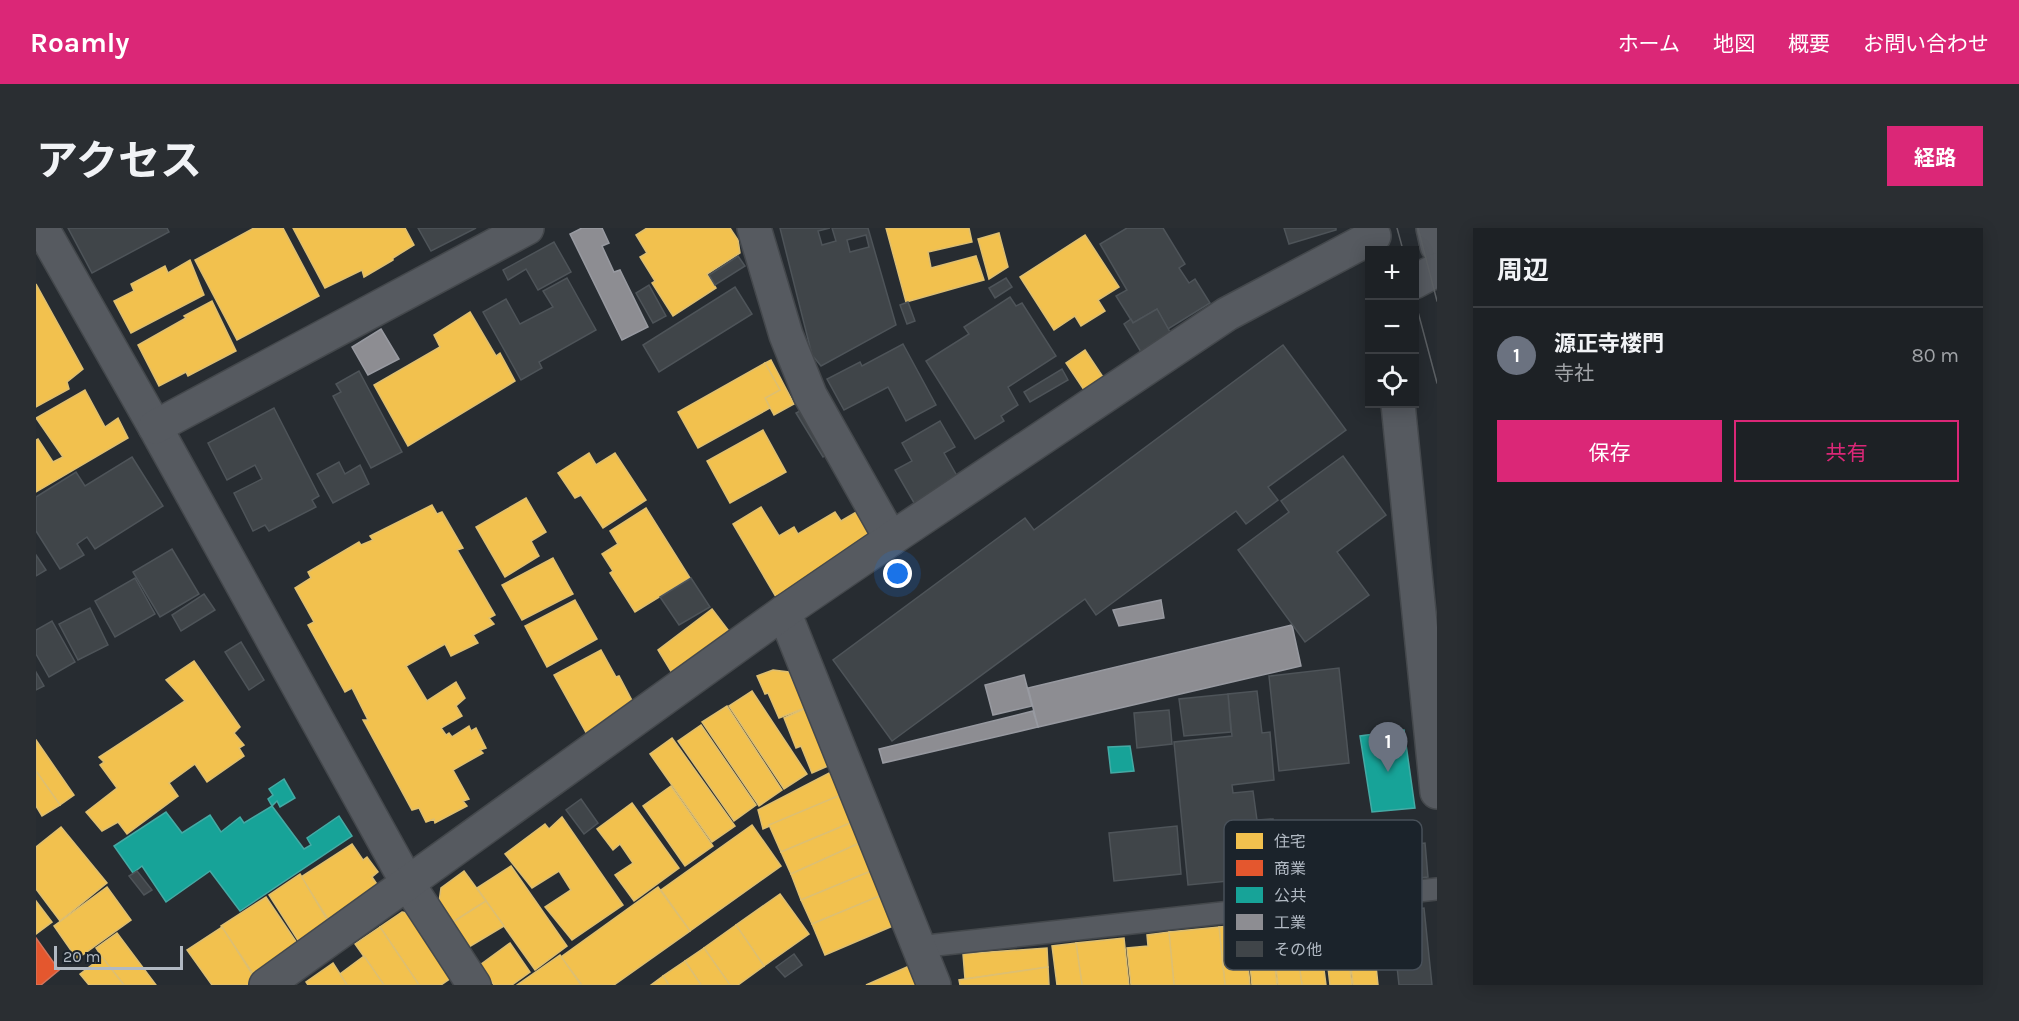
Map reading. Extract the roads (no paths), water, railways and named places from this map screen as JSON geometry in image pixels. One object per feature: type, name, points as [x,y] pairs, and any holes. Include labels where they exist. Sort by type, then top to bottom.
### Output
[{"type":"street","points":[[42,228],[408,884],[474,985]]},
{"type":"street","points":[[155,427],[527,228]]},
{"type":"street","points":[[754,228],[786,335],[810,394],[891,539]]},
{"type":"street","points":[[1433,228],[1437,246]]},
{"type":"street","points":[[266,985],[784,612],[891,539],[1227,314],[1374,238]]},
{"type":"street","points":[[1419,279],[1437,270]]},
{"type":"street","points":[[1398,408],[1437,792]]},
{"type":"street","points":[[784,612],[934,985]]},
{"type":"lane","points":[[1422,891],[1437,889]]},
{"type":"lane","points":[[918,947],[1224,913]]},
{"type":"tram line","points":[[1397,228],[1402,246]]},
{"type":"tram line","points":[[1418,228],[1437,301]]},
{"type":"tram line","points":[[1415,300],[1437,383]]},
{"type":"place","name":"源正寺楼門","points":[[1388,772]]}]
